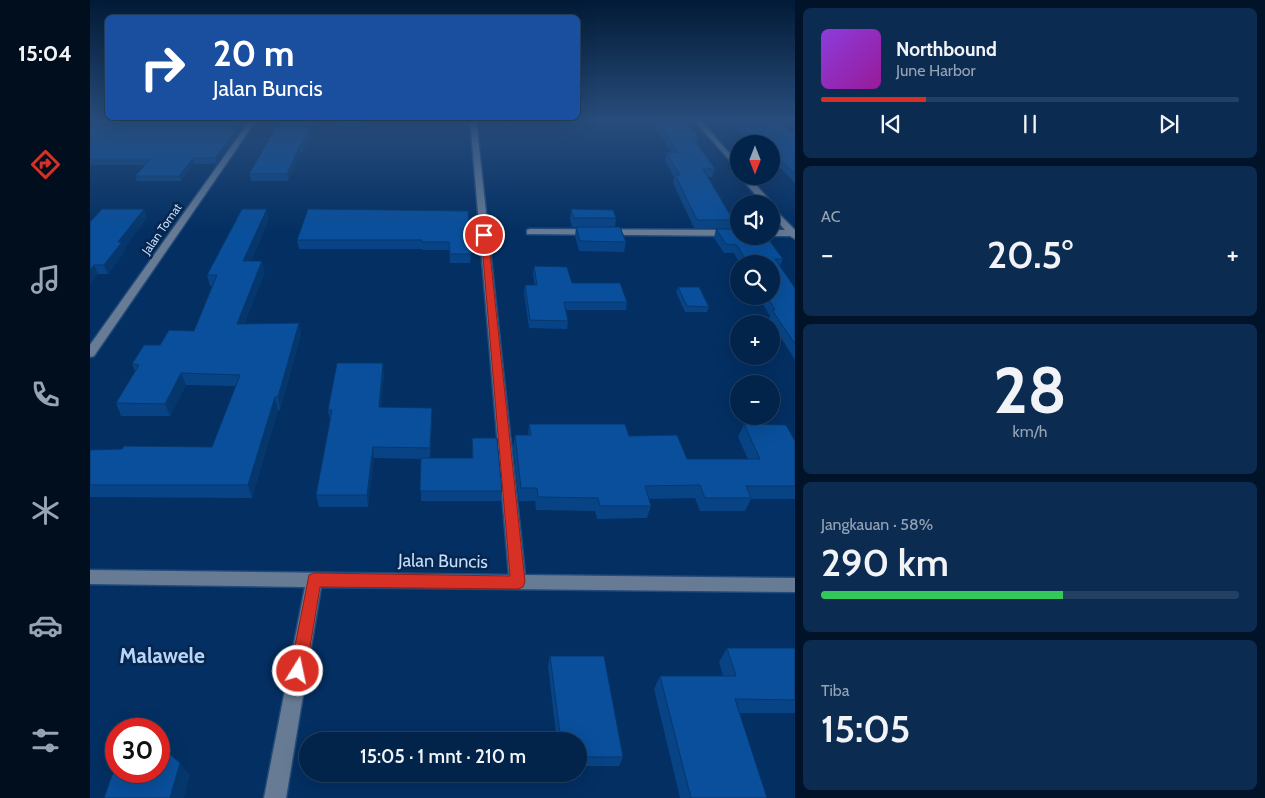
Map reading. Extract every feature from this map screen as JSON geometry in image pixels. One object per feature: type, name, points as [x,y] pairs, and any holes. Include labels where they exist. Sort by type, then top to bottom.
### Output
[{"type":"street","name":"Jalan Tomat","points":[[90,353],[228,156]]},
{"type":"street","points":[[477,156],[518,582]]},
{"type":"street","points":[[752,185],[760,195]]},
{"type":"street","points":[[780,219],[794,235]]},
{"type":"street","points":[[530,232],[730,233]]},
{"type":"street","points":[[780,234],[794,235]]},
{"type":"street","name":"Jalan Buncis","points":[[90,577],[795,585]]},
{"type":"street","points":[[275,798],[314,580]]},
{"type":"building","points":[[90,156],[216,156],[215,158],[193,158],[179,176],[135,176],[150,160],[90,160]]},
{"type":"building","points":[[259,156],[295,156],[287,174],[249,174]]},
{"type":"building","points":[[669,156],[706,156],[715,169],[703,169],[730,213],[730,220],[697,220],[675,175],[680,175]]},
{"type":"building","points":[[780,156],[795,156],[795,174],[780,159]]},
{"type":"building","points":[[102,209],[144,209],[118,242],[122,242],[104,265],[94,265],[90,270],[90,222]]},
{"type":"building","points":[[242,209],[267,209],[243,261],[262,261],[237,324],[299,323],[278,397],[275,397],[248,485],[90,485],[90,450],[122,449],[124,446],[212,447],[240,375],[181,373],[165,404],[116,403],[139,365],[132,364],[144,345],[160,345],[169,330],[194,331],[217,275],[207,275]]},
{"type":"building","points":[[308,209],[468,211],[471,254],[450,254],[449,242],[422,242],[422,240],[297,240]]},
{"type":"building","points":[[572,209],[613,210],[616,218],[574,218]]},
{"type":"building","points":[[576,227],[620,227],[626,242],[580,241]]},
{"type":"building","points":[[716,229],[730,229],[730,244],[726,244]]},
{"type":"building","points":[[737,245],[773,245],[783,259],[780,259],[780,255],[743,255]]},
{"type":"building","points":[[534,266],[567,267],[572,283],[620,283],[627,302],[564,302],[568,321],[530,320],[525,285],[537,285]]},
{"type":"building","points":[[780,266],[795,288],[795,344],[780,322],[780,315],[775,315],[772,310],[775,310],[772,305],[780,305]]},
{"type":"building","points":[[678,287],[699,287],[709,307],[687,306]]},
{"type":"building","points":[[337,363],[383,363],[379,407],[432,408],[430,448],[373,447],[367,495],[316,495],[332,410],[328,410]]},
{"type":"building","points":[[529,424],[625,424],[629,436],[677,435],[687,459],[760,459],[744,425],[786,425],[795,441],[795,486],[746,486],[751,498],[705,498],[700,485],[645,486],[651,506],[600,506],[598,498],[538,497],[537,488],[521,488],[515,435],[531,435]]},
{"type":"building","points":[[472,438],[497,438],[502,491],[420,491],[421,458],[473,458]]},
{"type":"building","points":[[727,648],[795,648],[795,700],[735,699],[767,798],[691,798],[660,676],[736,676]]},
{"type":"building","points":[[550,656],[604,656],[623,757],[587,757],[587,732],[560,732]]},
{"type":"building","points":[[170,754],[180,763],[170,798],[104,798],[109,783],[170,783]]},
{"type":"district","name":"Malawele","points":[[162,656]]},
{"type":"route","points":[[298,671],[314,580],[518,582],[484,235]]}]
